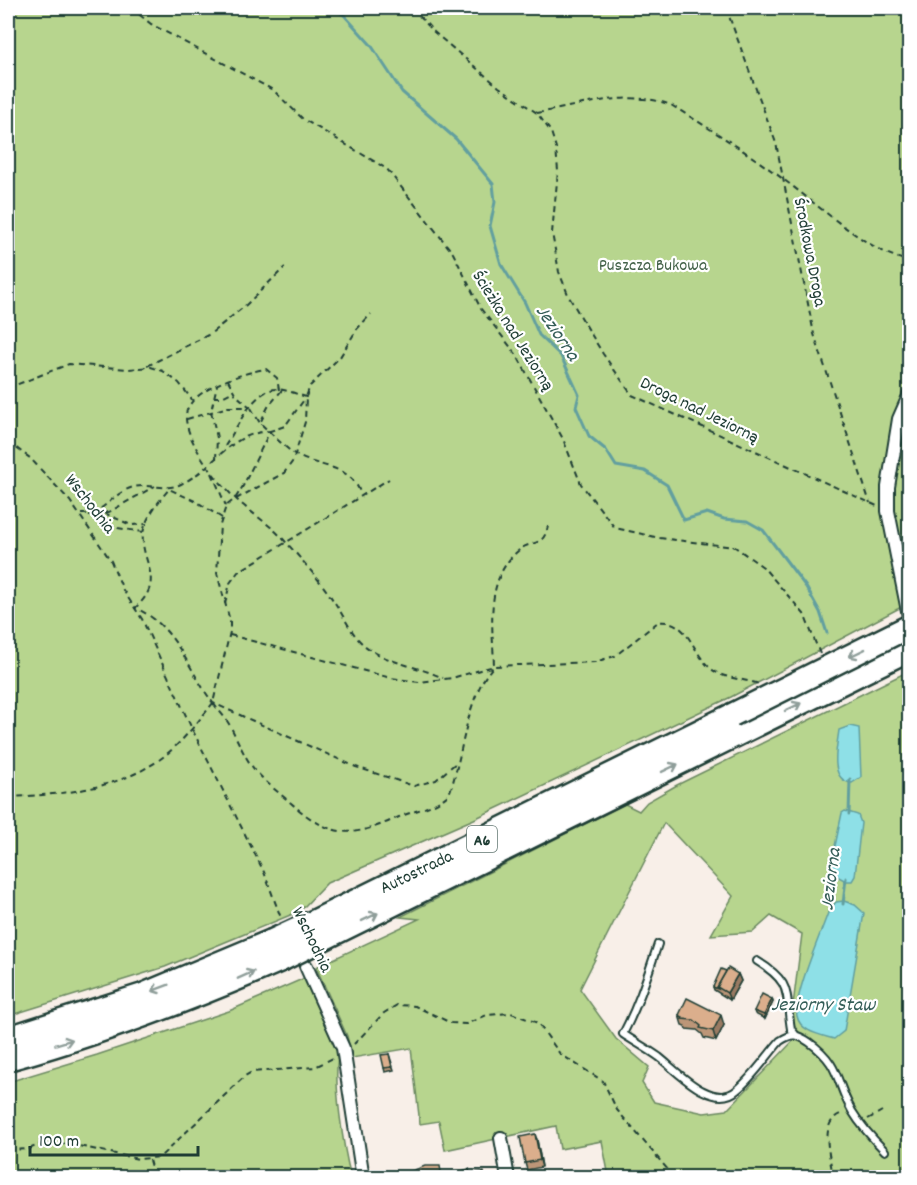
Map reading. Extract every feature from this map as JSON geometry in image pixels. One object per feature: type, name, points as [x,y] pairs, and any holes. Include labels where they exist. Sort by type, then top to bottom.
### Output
[{"type":"highway","name":"Autostrada","points":[[736,724],[909,627]]},
{"type":"highway","name":"Autostrada","points":[[8,1038],[134,998],[279,942],[313,933],[736,724],[909,649]]},
{"type":"highway","name":"Autostrada","points":[[8,1059],[124,1023],[217,988],[279,942]]},
{"type":"street","points":[[909,394],[899,420],[888,487],[888,511],[909,621]]},
{"type":"street","name":"Wschodnia","points":[[306,966],[343,1048],[363,1178]]},
{"type":"street","points":[[501,1138],[508,1178]]},
{"type":"lane","points":[[625,779],[581,801],[625,779]]},
{"type":"lane","points":[[514,834],[561,811],[514,834]]},
{"type":"lane","points":[[658,944],[649,968],[642,998],[623,1034],[656,1055],[669,1069],[710,1095],[721,1097],[730,1095],[780,1041],[795,1034]]},
{"type":"lane","points":[[757,961],[769,969],[787,987],[791,1029],[825,1054],[834,1065],[852,1111],[885,1151]]},
{"type":"path","name":"Ścieżka nad Jeziorną","points":[[131,8],[150,24],[273,90],[303,119],[387,169],[453,253],[481,309],[516,354],[553,420],[581,484],[615,528],[660,538],[735,547],[763,567],[804,614],[823,659]]},
{"type":"path","name":"Droga nad Jeziorną","points":[[412,8],[434,33],[499,87],[537,113],[551,132],[556,148],[558,171],[552,233],[559,272],[569,297],[603,354],[633,395],[888,511]]},
{"type":"path","name":"Środkowa Droga","points":[[726,8],[776,143],[814,334],[870,503]]},
{"type":"path","points":[[537,113],[630,97],[653,98],[671,105],[782,178],[869,242],[893,256],[909,261]]},
{"type":"path","points":[[144,367],[210,334],[246,305],[285,267]]},
{"type":"path","points":[[224,448],[248,434],[270,432],[285,426],[306,397],[310,386],[340,357],[357,329],[371,314]]},
{"type":"path","points":[[8,388],[69,364],[128,369],[144,367],[163,371],[179,383],[194,402]]},
{"type":"path","points":[[226,506],[221,490],[193,441],[186,412],[194,402],[217,385],[266,369],[277,378],[280,390],[260,423]]},
{"type":"path","points":[[228,380],[260,423],[295,454],[346,472],[355,481],[361,495]]},
{"type":"path","points":[[216,459],[217,438],[211,411],[217,385]]},
{"type":"path","points":[[306,397],[280,390],[267,392],[250,407],[224,448],[208,467],[169,489],[157,504],[143,532],[152,574],[145,599],[135,608],[155,621],[193,667],[213,703],[229,724],[236,742],[261,777],[306,817],[329,830],[348,834],[362,832],[442,800],[452,787],[470,716],[486,674],[494,666],[493,593],[505,566],[516,552],[541,541],[548,526]]},
{"type":"path","points":[[213,396],[222,397],[234,391]]},
{"type":"path","points":[[8,797],[50,796],[109,783],[156,761],[192,729],[213,703],[229,635],[230,621],[217,573],[218,539],[222,518],[226,506],[235,499],[284,473],[295,454],[305,422],[306,397]]},
{"type":"path","points":[[187,419],[211,411],[250,407]]},
{"type":"path","points":[[235,499],[270,432]]},
{"type":"path","name":"Wschodnia","points":[[8,442],[30,458],[81,514],[111,561],[123,590],[135,608],[192,729],[264,872],[279,942]]},
{"type":"path","points":[[208,467],[235,499],[273,528],[286,542],[332,598],[364,646],[393,660],[446,679]]},
{"type":"path","points":[[225,605],[230,583],[238,572],[389,479]]},
{"type":"path","points":[[95,513],[124,491],[137,485],[169,489],[197,502],[222,518]]},
{"type":"path","points":[[103,513],[157,486]]},
{"type":"path","points":[[81,514],[103,513],[131,525],[147,524]]},
{"type":"path","points":[[88,514],[102,522],[143,532]]},
{"type":"path","points":[[130,530],[131,525]]},
{"type":"path","points":[[229,635],[391,678],[419,682],[446,679],[494,666],[595,662],[615,656],[658,622],[666,621],[675,622],[681,627],[699,655],[717,673],[762,685]]},
{"type":"path","points":[[213,703],[356,766],[414,786],[436,780],[458,761]]},
{"type":"path","points":[[352,1047],[384,1013],[397,1005],[415,1006],[452,1023],[466,1024],[487,1015],[511,1013],[538,1023],[560,1054],[603,1081],[617,1110],[675,1178]]},
{"type":"path","points":[[8,1150],[29,1149],[43,1143],[70,1144],[149,1160],[160,1157],[215,1103],[252,1072],[315,1066],[338,1057]]},
{"type":"path","points":[[833,1178],[827,1134],[829,1122],[836,1116],[852,1111]]},
{"type":"path","points":[[861,1123],[882,1111]]},
{"type":"path","points":[[149,1160],[154,1178]]},
{"type":"green space","name":"Puszcza Bukowa","points":[[8,8],[909,8],[909,603],[731,697],[474,819],[327,883],[300,911],[165,967],[8,1016]]},
{"type":"green space","points":[[909,671],[909,1177],[609,1177],[602,1141],[560,1149],[556,1126],[445,1150],[439,1121],[420,1124],[411,1048],[352,1058],[347,1036],[316,967],[419,919],[400,917],[625,804],[639,811],[647,802]],"holes":[[[664,823],[733,896],[711,935],[753,932],[771,916],[802,934],[792,1013],[794,1040],[727,1110],[704,1113],[654,1102],[642,1083],[649,1067],[616,1039],[580,989]]]},
{"type":"green space","points":[[307,977],[339,1053],[338,1096],[342,1133],[351,1177],[8,1177],[8,1082],[229,1011]]},
{"type":"water","points":[[850,726],[859,728],[861,777],[852,783],[844,781],[840,776],[836,762],[839,730]]},
{"type":"water","points":[[845,811],[858,815],[861,823],[855,876],[852,881],[846,881],[835,875],[831,865],[842,813]]},
{"type":"water","name":"Jeziorny Staw","points":[[844,901],[855,905],[864,913],[844,1031],[834,1039],[802,1026],[797,1016],[797,1007],[799,994],[829,910],[836,902]]},
{"type":"building","points":[[728,968],[738,974],[727,993],[717,987]]},
{"type":"building","points":[[721,969],[726,971],[718,989],[713,987]]},
{"type":"building","points":[[762,994],[772,999],[764,1015],[754,1011]]},
{"type":"building","points":[[687,998],[721,1015],[713,1031],[700,1028],[701,1026],[694,1020],[682,1019],[683,1017],[679,1015]]},
{"type":"building","points":[[389,1054],[392,1067],[384,1068],[381,1055]]},
{"type":"building","points":[[535,1134],[540,1160],[525,1163],[520,1137]]},
{"type":"building","points":[[425,1166],[440,1166],[442,1178],[413,1178],[412,1171]]},
{"type":"building","points":[[469,1169],[471,1178],[455,1178],[454,1173]]},
{"type":"building","points":[[484,1172],[485,1178],[471,1178],[470,1173]]},
{"type":"waterway","name":"Jeziorna","points":[[332,8],[344,15],[371,45],[402,92],[456,139],[493,184],[495,202],[490,226],[501,264],[525,303],[539,335],[561,356],[579,395],[576,407],[589,436],[606,450],[616,466],[645,471],[667,485],[684,520],[707,513],[724,519],[747,521],[763,530],[806,587],[820,612],[827,633]]},
{"type":"waterway","name":"Jeziorna","points":[[849,814],[850,779]]},
{"type":"waterway","name":"Jeziorna","points":[[843,904],[846,878]]}]
